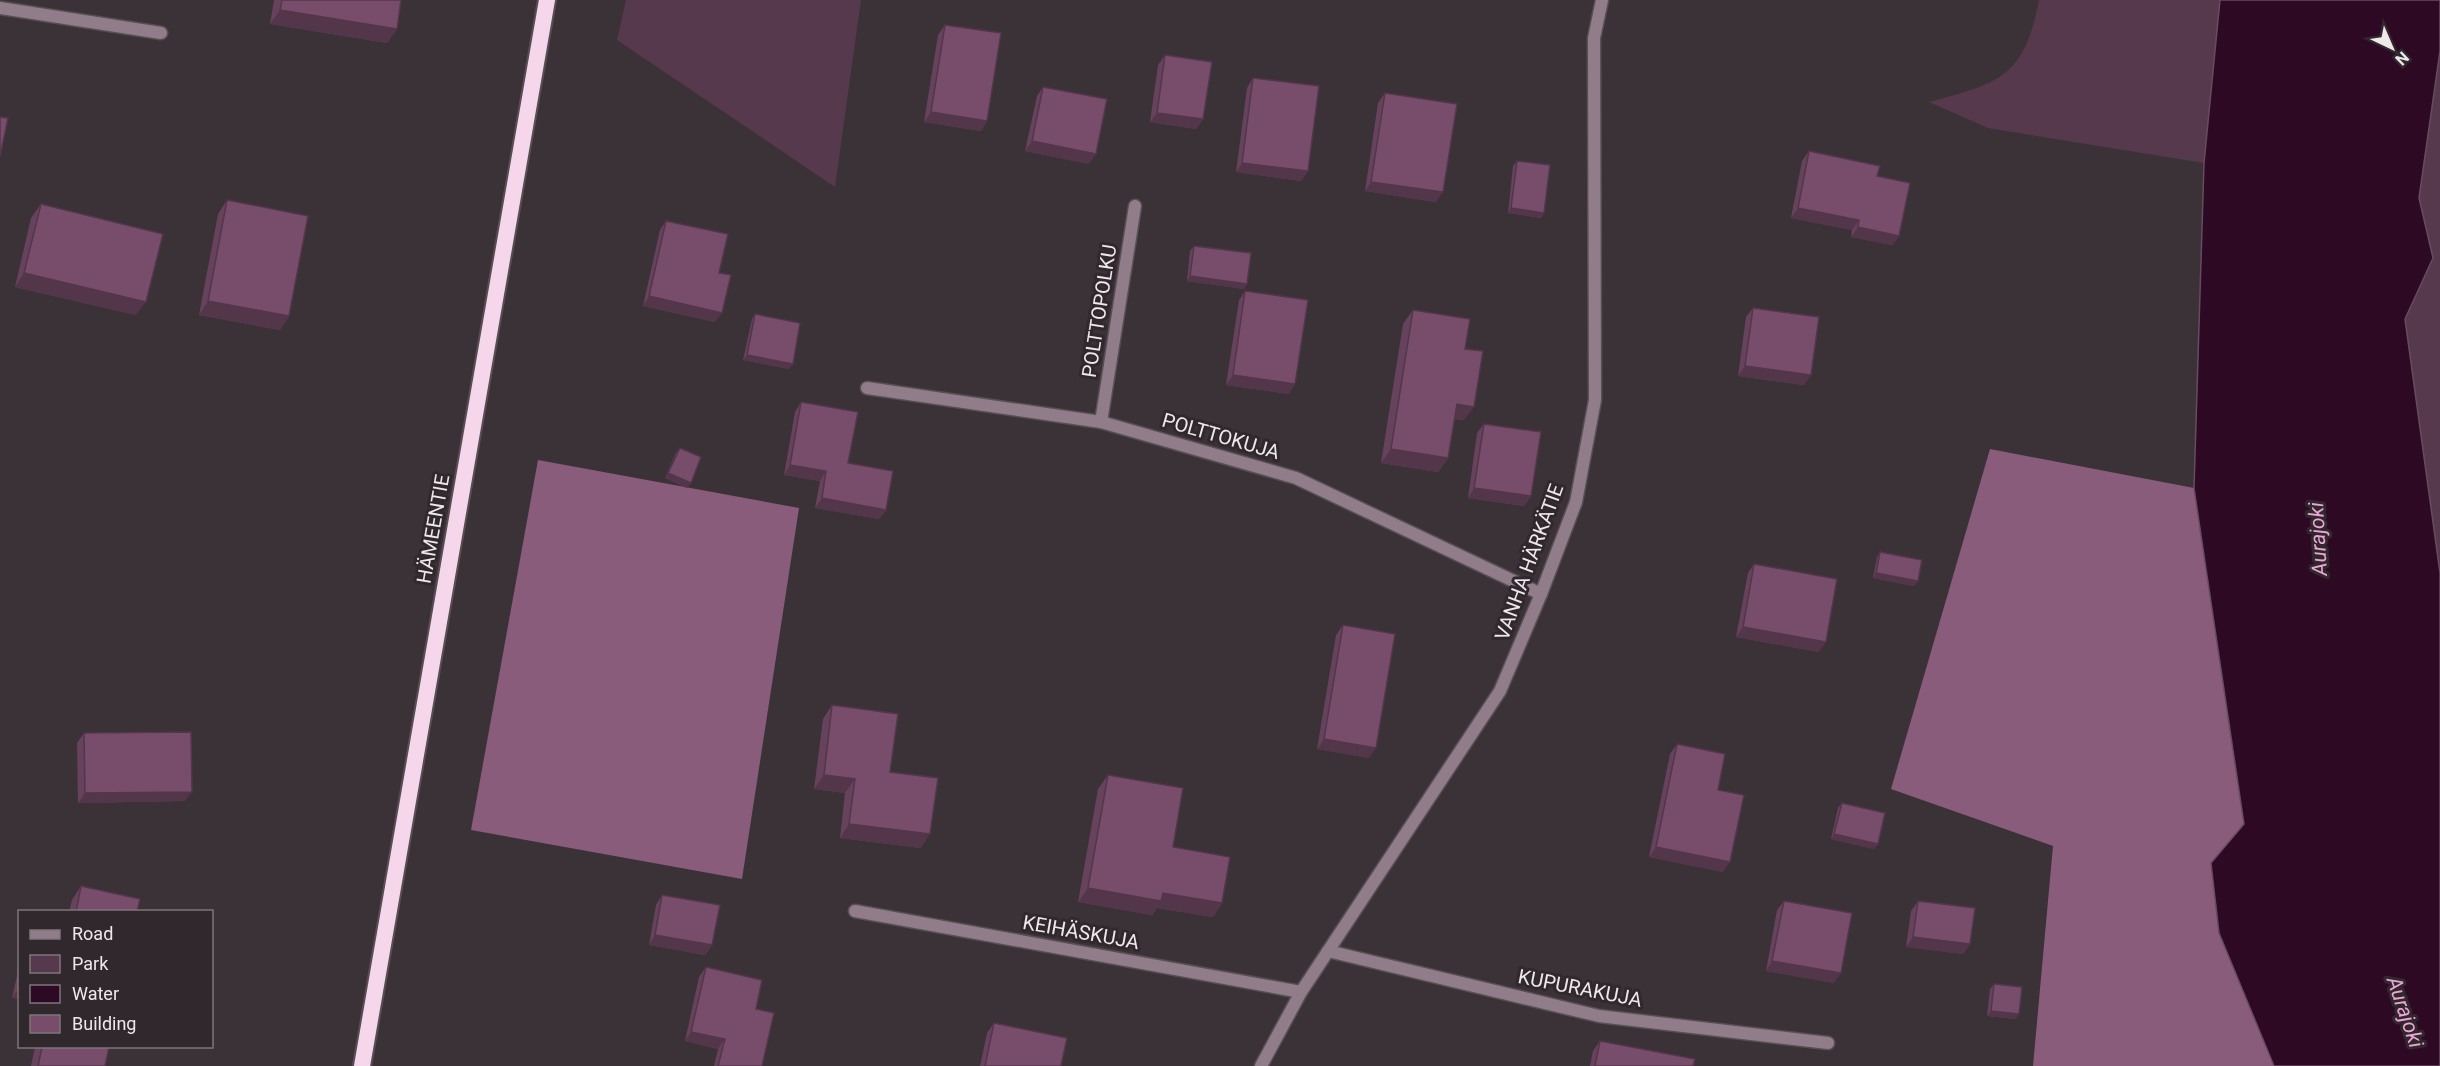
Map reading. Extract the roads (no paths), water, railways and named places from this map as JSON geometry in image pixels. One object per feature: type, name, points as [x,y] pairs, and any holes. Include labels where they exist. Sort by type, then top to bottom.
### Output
[{"type":"highway","name":"HÄMEENTIE","points":[[362,1066],[547,0]]},
{"type":"street","name":"VANHA HÄRKÄTIE","points":[[1261,1066],[1301,992],[1500,691],[1541,594],[1576,502],[1595,400],[1594,38],[1602,0]]},
{"type":"street","points":[[0,8],[161,33]]},
{"type":"street","name":"POLTTOPOLKU","points":[[1101,422],[1135,206]]},
{"type":"street","name":"POLTTOKUJA","points":[[867,388],[1101,422],[1296,478],[1541,594]]},
{"type":"street","name":"KEIHÄSKUJA","points":[[855,911],[1301,992]]},
{"type":"street","name":"KUPURAKUJA","points":[[1328,951],[1599,1016],[1828,1043]]},
{"type":"water","name":"Aurajoki","points":[[2220,0],[2440,0],[2440,51],[2419,198],[2433,258],[2405,319],[2440,573],[2440,1066],[2274,1066],[2219,933],[2211,863],[2244,824],[2194,488],[2204,163]]}]
